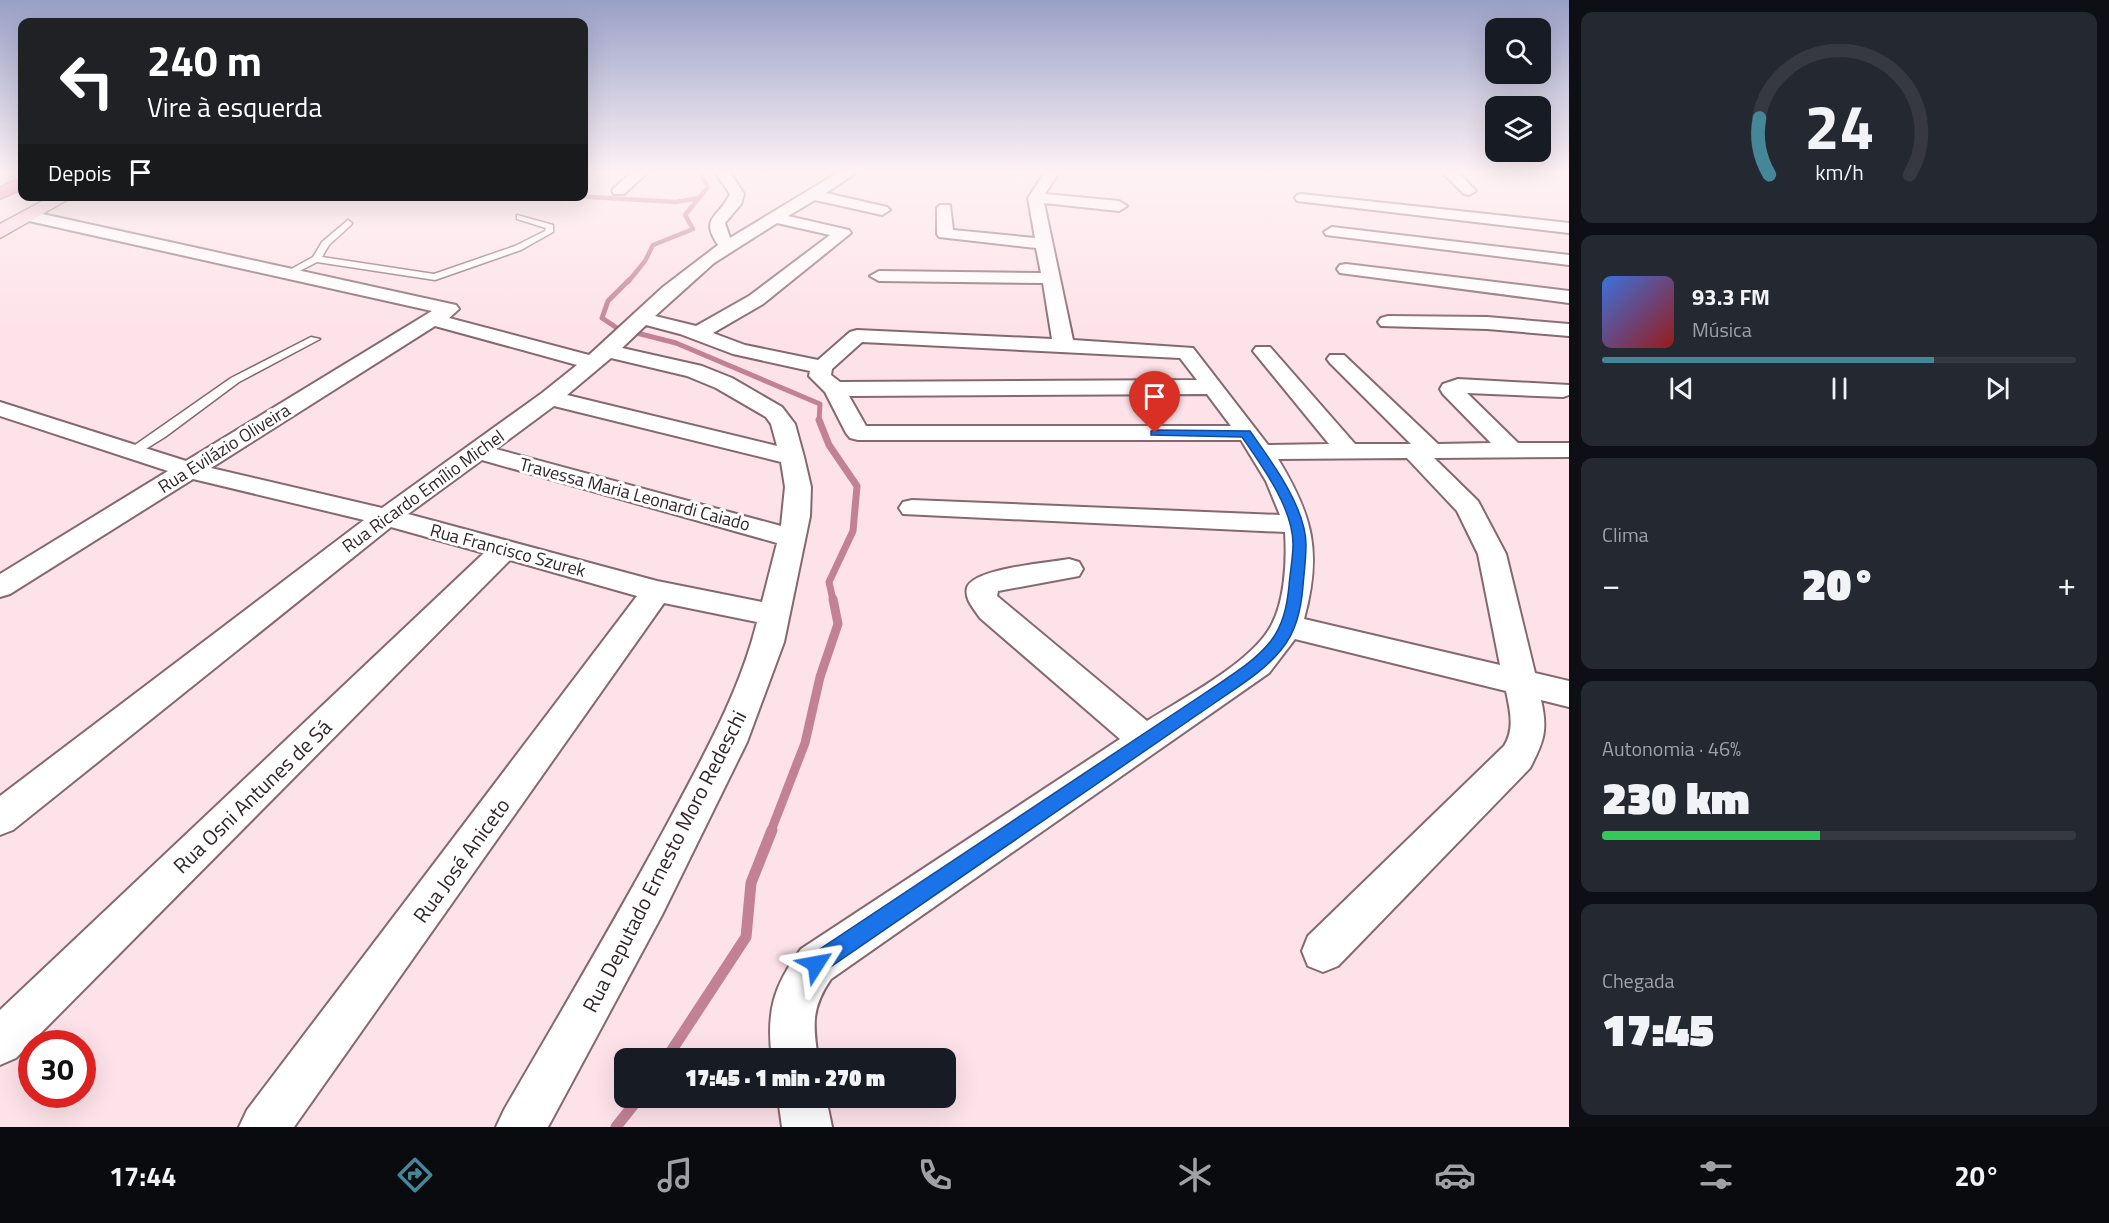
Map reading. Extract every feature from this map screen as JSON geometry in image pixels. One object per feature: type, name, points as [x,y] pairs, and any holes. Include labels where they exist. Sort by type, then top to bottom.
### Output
[{"type":"main road","points":[[0,232],[13,225]]},
{"type":"street","points":[[68,225],[289,273],[441,314],[620,339],[697,334],[740,350],[822,367]]},
{"type":"street","points":[[717,225],[718,233],[728,247]]},
{"type":"street","name":"Rua Ricardo Emílio Michel","points":[[0,818],[386,517],[550,398],[620,339],[688,275],[728,247],[768,225]]},
{"type":"street","points":[[697,334],[756,300],[843,233],[804,225]]},
{"type":"street","points":[[945,225],[945,234],[1043,244]]},
{"type":"street","points":[[1040,225],[1064,347]]},
{"type":"street","points":[[1504,225],[1563,284]]},
{"type":"street","points":[[1535,225],[1569,228]]},
{"type":"street","points":[[1332,232],[1569,260]]},
{"type":"street","points":[[1346,269],[1563,284]]},
{"type":"street","points":[[879,276],[1049,278]]},
{"type":"street","name":"Rua Evilázio Oliveira","points":[[0,587],[441,314]]},
{"type":"street","points":[[1389,322],[1487,323],[1569,330]]},
{"type":"street","points":[[793,1048],[789,1024],[792,1002],[801,982],[816,964],[1258,664],[1276,645],[1288,626],[1298,572],[1300,544],[1296,524],[1283,492],[1252,443],[1186,352],[857,336],[822,367],[820,376],[834,389],[858,433],[1252,443],[1348,451],[1569,450]]},
{"type":"street","name":"Rua Deputado Ernesto Moro Redeschi","points":[[521,1127],[648,901],[697,807],[748,696],[775,615],[799,501],[792,457],[783,424],[774,412],[724,383],[620,339]]},
{"type":"street","points":[[1263,351],[1348,451]]},
{"type":"street","points":[[1323,951],[1517,757],[1527,739],[1528,717],[1500,579],[1483,532],[1453,489],[1422,451],[1337,359]]},
{"type":"street","points":[[1511,450],[1450,389],[1458,386],[1567,391]]},
{"type":"street","points":[[834,389],[1212,387]]},
{"type":"street","points":[[550,398],[792,457]]},
{"type":"street","name":"Rua Francisco Szurek","points":[[0,409],[189,470],[386,517],[657,591],[775,615]]},
{"type":"street","name":"Travessa Maria Leonardi Caiado","points":[[477,451],[793,538]]},
{"type":"street","points":[[912,508],[1296,524]]},
{"type":"street","name":"Rua Osni Antunes de Sá","points":[[0,1042],[505,549]]},
{"type":"street","points":[[1069,569],[990,582],[981,589],[982,598],[992,610],[1146,741]]},
{"type":"street","name":"Rua José Aniceto","points":[[264,1127],[438,893],[657,591]]},
{"type":"street","points":[[1288,626],[1569,694]]},
{"type":"street","points":[[804,1108],[807,1127]]},
{"type":"lane","points":[[289,273],[316,259],[326,244],[346,225]]},
{"type":"lane","points":[[316,259],[435,277],[518,248],[549,232],[550,227],[543,225]]},
{"type":"lane","points":[[131,452],[235,380],[315,339]]},
{"type":"waterway","points":[[628,282],[645,261],[653,245],[693,229],[690,225]]},
{"type":"waterway","points":[[629,280],[608,301],[602,318],[617,328],[676,343],[820,404],[819,420]]},
{"type":"waterway","points":[[819,420],[829,445],[857,486],[853,531],[829,582],[833,600]]},
{"type":"waterway","points":[[771,831],[805,743],[820,677],[838,624],[833,599]]},
{"type":"waterway","points":[[673,1048],[746,937],[751,883],[772,830]]},
{"type":"waterway","points":[[616,1127],[631,1108]]},
{"type":"route","points":[[816,964],[1211,698],[1258,664],[1276,645],[1288,626],[1294,601],[1300,544],[1296,524],[1275,477],[1246,433],[1155,433]]}]
